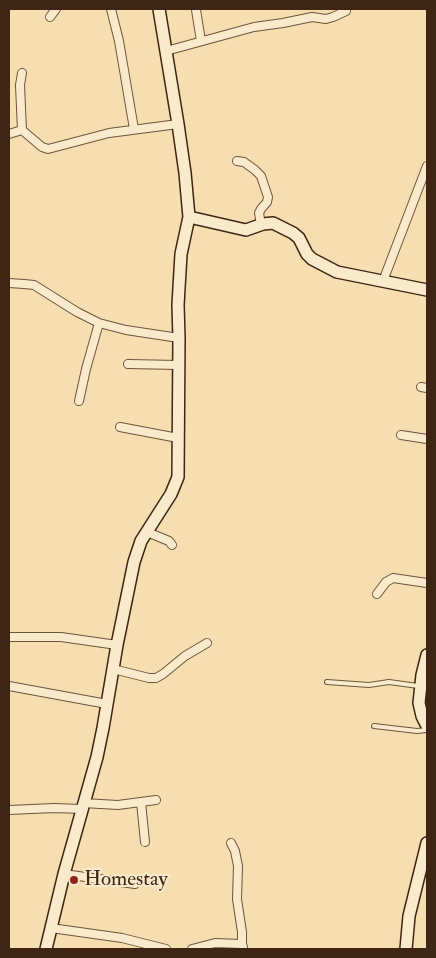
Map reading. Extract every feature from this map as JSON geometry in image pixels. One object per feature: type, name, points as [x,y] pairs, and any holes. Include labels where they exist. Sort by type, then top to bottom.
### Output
[{"type":"street","points":[[50,17],[56,9]]},
{"type":"street","points":[[111,9],[119,41],[134,129]]},
{"type":"street","points":[[46,949],[64,874],[96,758],[134,562],[141,541],[171,494],[178,477],[178,305],[181,254],[190,217],[186,173],[159,9]]},
{"type":"street","points":[[196,10],[201,41]]},
{"type":"street","points":[[166,51],[254,27],[312,17],[326,19],[346,11]]},
{"type":"street","points":[[22,73],[20,85],[22,130],[42,147],[48,149],[95,136],[178,124]]},
{"type":"street","points":[[9,134],[22,130]]},
{"type":"street","points":[[237,161],[244,162],[261,176],[268,197],[267,202],[259,213],[265,224]]},
{"type":"street","points":[[383,281],[427,166]]},
{"type":"street","points":[[190,217],[246,230],[265,224],[281,226],[299,238],[307,254],[312,259],[337,272],[427,290]]},
{"type":"street","points":[[9,283],[34,285],[76,312],[99,323],[126,330],[179,338]]},
{"type":"street","points":[[79,401],[99,323]]},
{"type":"street","points":[[128,364],[178,365]]},
{"type":"street","points":[[120,427],[178,438]]},
{"type":"street","points":[[401,436],[427,439]]},
{"type":"street","points":[[147,532],[169,541],[172,545]]},
{"type":"street","points":[[377,594],[386,582],[393,578],[427,583]]},
{"type":"street","points":[[9,638],[62,637],[117,646]]},
{"type":"street","points":[[114,669],[148,678],[156,678],[206,643]]},
{"type":"street","points":[[427,655],[419,703],[427,728]]},
{"type":"street","points":[[9,686],[107,704]]},
{"type":"street","points":[[9,810],[118,805],[156,800]]},
{"type":"street","points":[[141,802],[144,842]]},
{"type":"street","points":[[192,949],[210,944],[239,945],[242,932],[237,900],[238,866],[231,843]]},
{"type":"street","points":[[406,949],[409,916],[427,843]]},
{"type":"street","points":[[64,874],[135,884]]},
{"type":"street","points":[[51,928],[122,938],[166,949]]},
{"type":"lane","points":[[327,682],[369,685],[389,682],[421,686]]},
{"type":"lane","points":[[374,726],[417,731],[427,728]]},
{"type":"place","name":"Homestay","points":[[74,880]]}]
